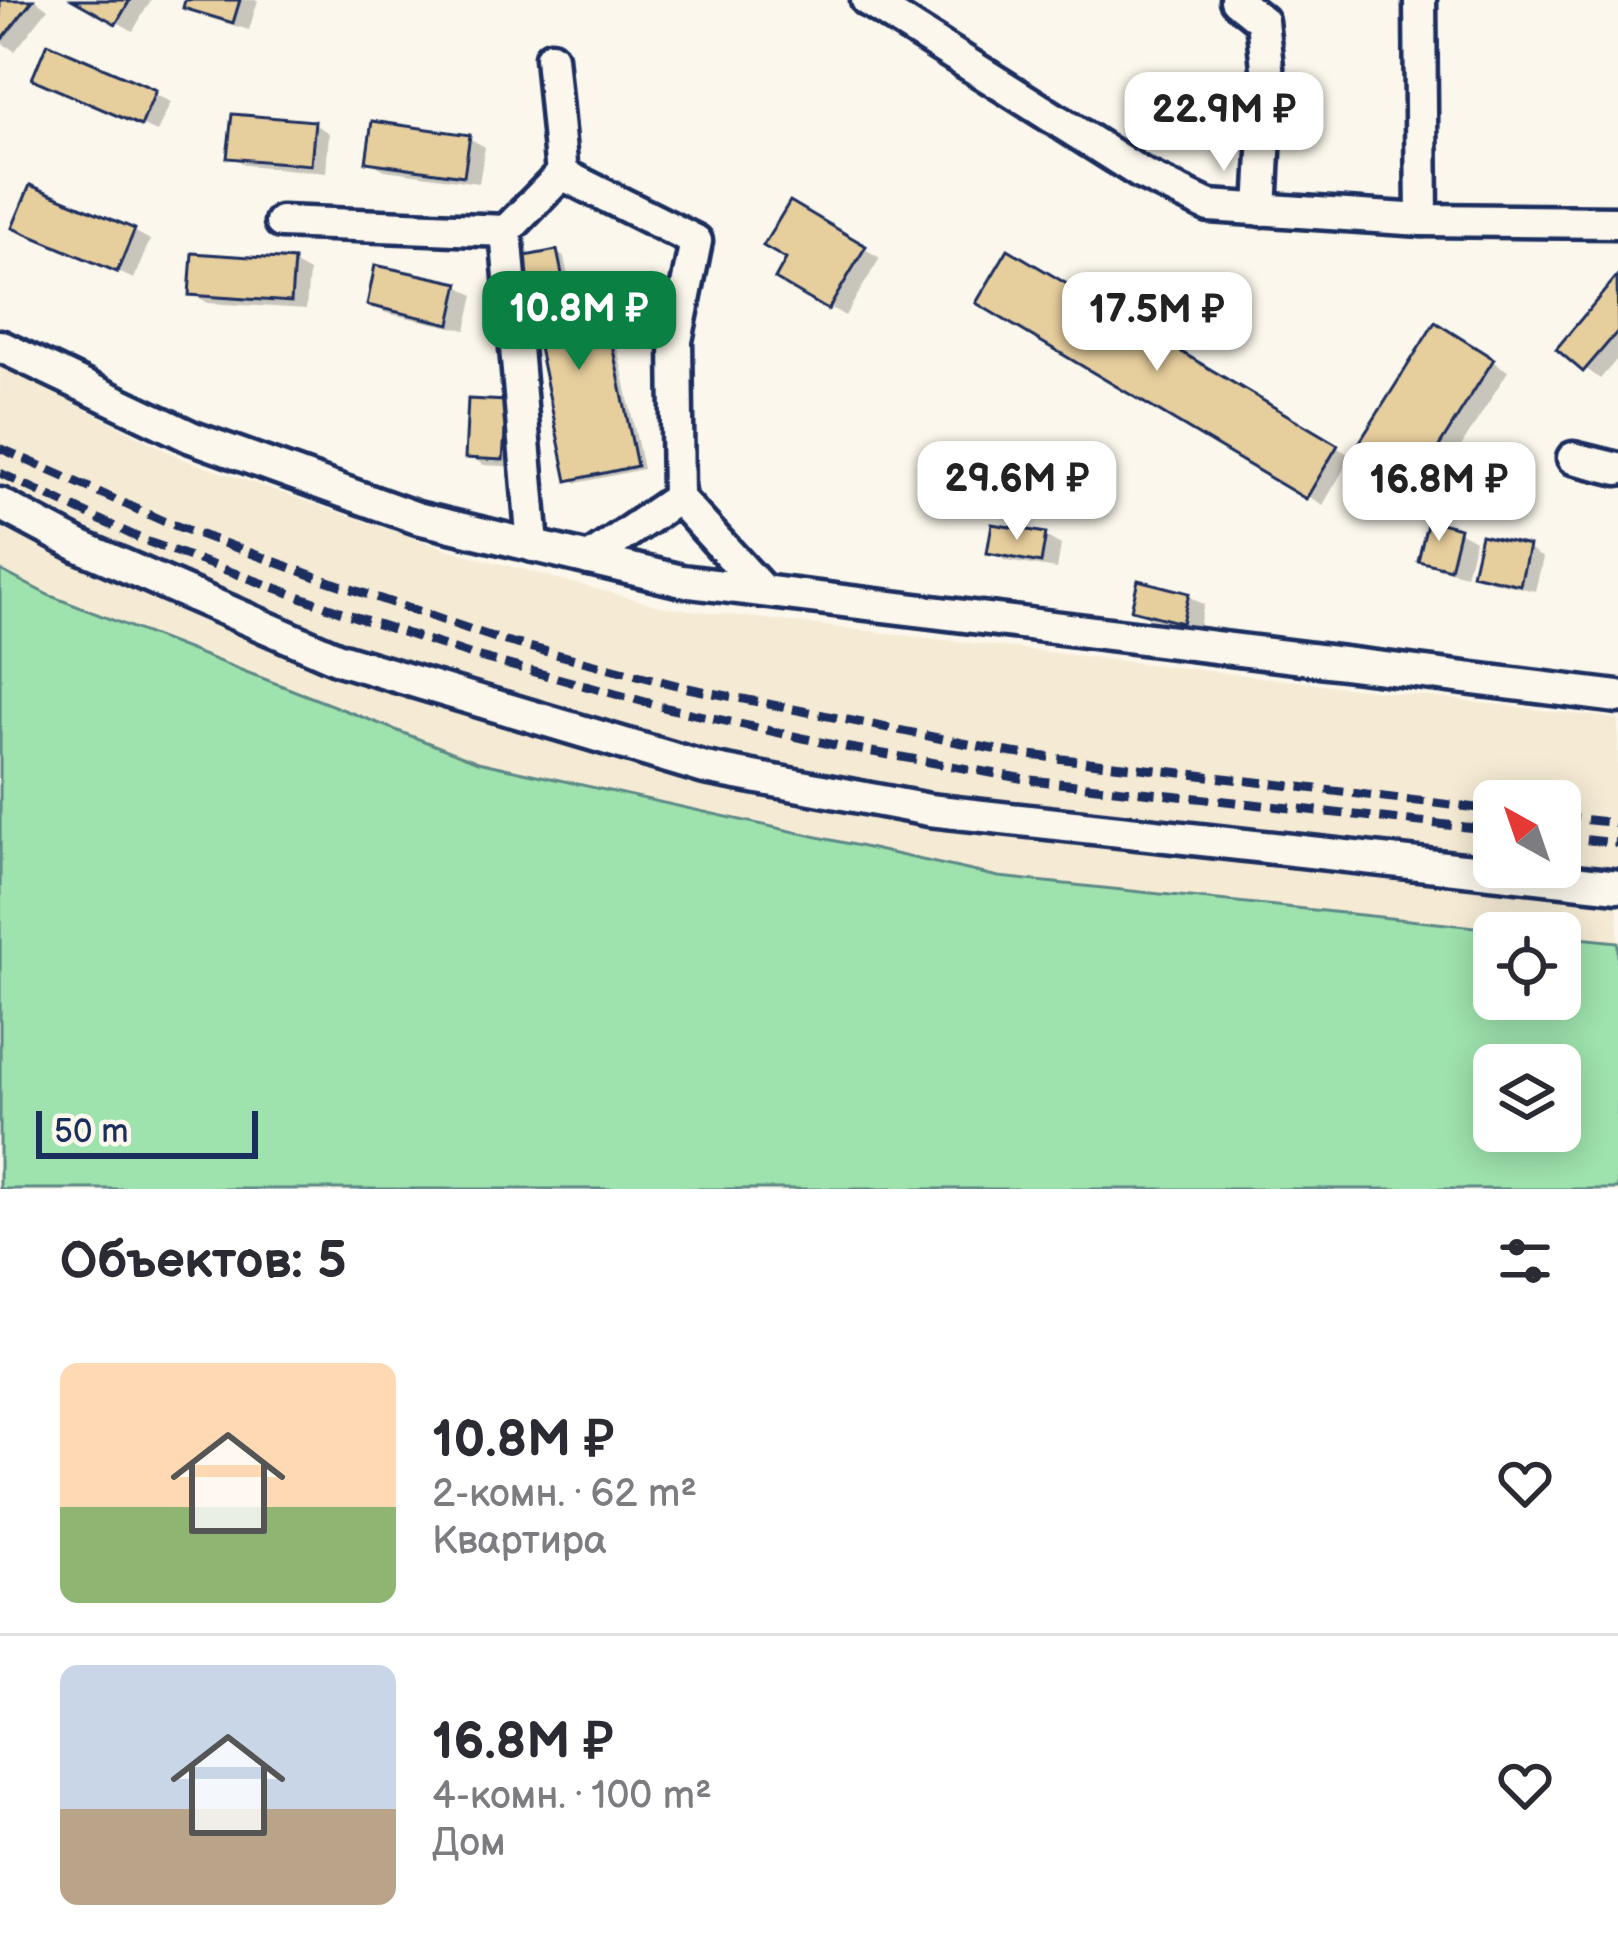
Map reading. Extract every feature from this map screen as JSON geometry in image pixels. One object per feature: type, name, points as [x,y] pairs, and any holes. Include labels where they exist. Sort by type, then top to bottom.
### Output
[{"type":"street","points":[[867,0],[911,13],[1142,174],[1209,206],[1422,220],[1618,222]]},
{"type":"street","points":[[1236,0],[1262,21],[1268,76],[1261,210]]},
{"type":"street","points":[[1420,0],[1422,220]]},
{"type":"street","points":[[281,222],[506,231],[562,174],[551,57]]},
{"type":"street","points":[[562,174],[696,241],[676,341],[678,498],[763,591]]},
{"type":"street","points":[[506,231],[533,546]]},
{"type":"street","points":[[0,346],[191,437],[417,518],[682,581],[1618,694]]},
{"type":"street","points":[[1573,458],[1618,469]]},
{"type":"street","points":[[589,559],[678,498]]},
{"type":"street","points":[[0,504],[80,546],[339,659],[705,768],[929,810],[1618,886]]},
{"type":"shaded area","points":[[0,365],[183,459],[446,549],[664,607],[1618,719],[1618,942],[1581,938],[1581,912],[1473,912],[1473,927],[999,877],[478,762],[47,595],[0,570]]},
{"type":"green space","points":[[0,570],[48,595],[478,762],[999,877],[1473,927],[1473,1020],[1581,1020],[1581,938],[1618,942],[1618,1189],[0,1189]]},
{"type":"building","points":[[0,0],[33,0],[0,42]]},
{"type":"building","points":[[73,0],[130,0],[116,24]]},
{"type":"building","points":[[185,0],[240,0],[233,23],[183,8]]},
{"type":"building","points":[[47,43],[156,90],[141,126],[32,79]]},
{"type":"building","points":[[232,114],[315,121],[311,165],[227,158]]},
{"type":"building","points":[[372,121],[470,135],[464,176],[366,162]]},
{"type":"building","points":[[30,185],[135,229],[117,272],[12,228]]},
{"type":"building","points":[[790,201],[866,246],[828,310],[775,279],[786,259],[763,246]]},
{"type":"building","points":[[1008,249],[1338,445],[1306,499],[976,303]]},
{"type":"building","points":[[557,250],[568,303],[602,296],[637,466],[567,481],[520,257]]},
{"type":"building","points":[[192,253],[294,260],[291,302],[189,295]]},
{"type":"building","points":[[375,265],[459,283],[450,324],[367,305]]},
{"type":"building","points":[[1617,276],[1618,331],[1583,372],[1556,349]]},
{"type":"building","points":[[1435,322],[1494,359],[1408,496],[1349,459]]},
{"type":"building","points":[[468,399],[507,401],[503,460],[465,458]]},
{"type":"building","points":[[1428,520],[1460,528],[1450,569],[1418,561]]},
{"type":"building","points":[[992,524],[1046,533],[1041,563],[987,553]]},
{"type":"building","points":[[1481,535],[1529,546],[1520,585],[1472,574]]},
{"type":"building","points":[[1138,580],[1189,593],[1182,623],[1131,610]]},
{"type":"railway","points":[[0,448],[163,521],[322,579],[501,640],[688,688],[1013,753],[1473,808]]},
{"type":"railway","points":[[0,473],[143,540],[356,617],[472,655],[667,708],[839,746],[1031,780],[1473,828]]},
{"type":"railway","points":[[1581,819],[1618,823]]},
{"type":"railway","points":[[1581,839],[1618,843]]}]
